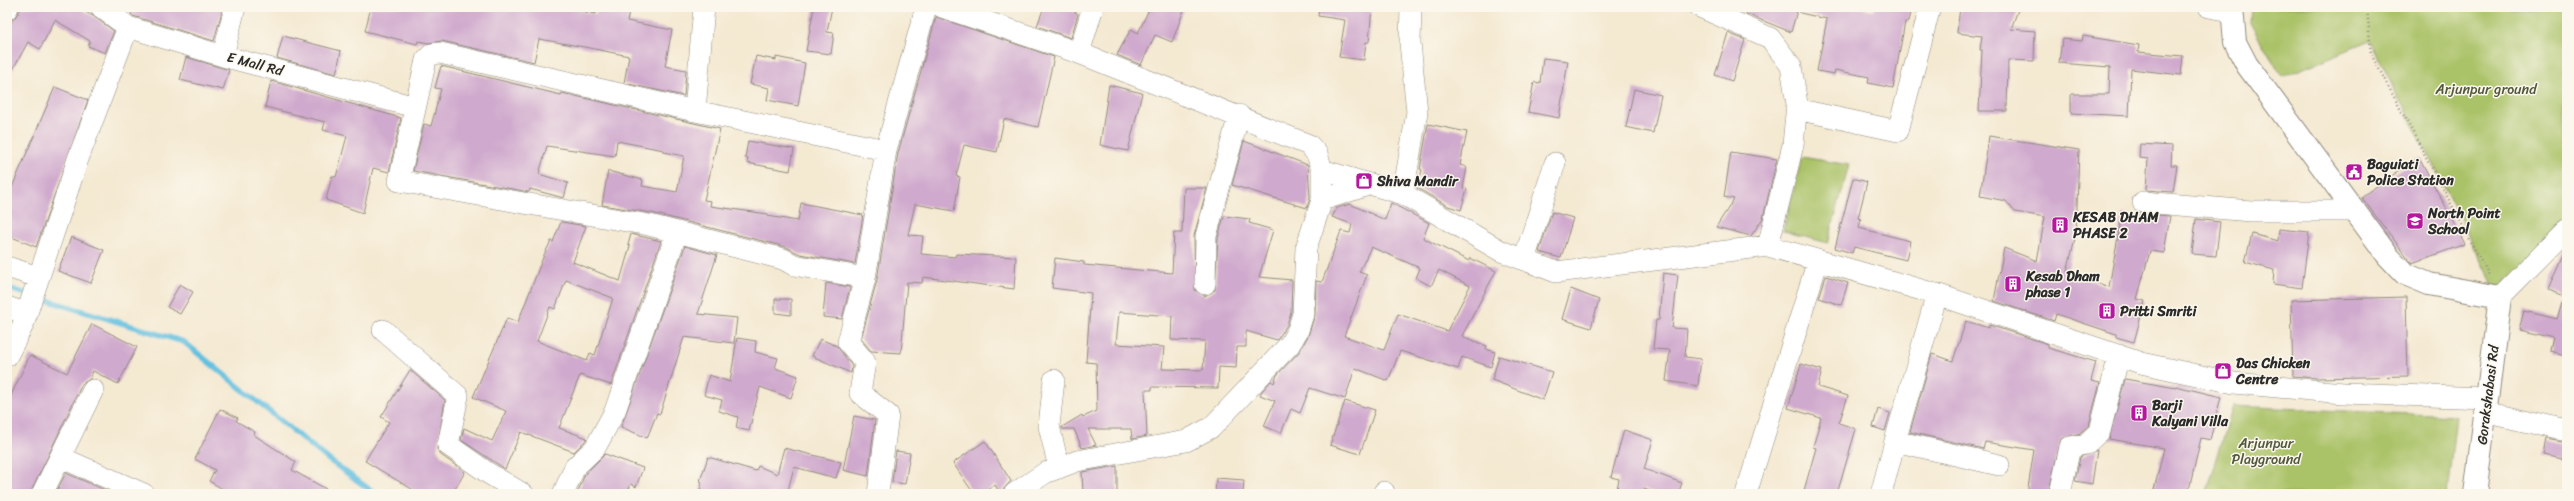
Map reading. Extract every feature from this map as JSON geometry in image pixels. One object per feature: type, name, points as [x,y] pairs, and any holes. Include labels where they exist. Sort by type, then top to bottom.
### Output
[{"type":"street","name":"E Mall Rd","points":[[101,7],[128,27],[223,56],[415,107]]},
{"type":"street","points":[[223,56],[235,7]]},
{"type":"street","points":[[695,111],[704,7]]},
{"type":"street","points":[[878,494],[888,415],[860,393],[865,362],[848,342],[865,278],[886,150],[926,7]]},
{"type":"street","points":[[942,7],[1079,52],[1239,115],[1309,145],[1317,154],[1322,170],[1322,200],[1306,248],[1303,314],[1298,330],[1290,344],[1229,410],[1212,427],[1186,441],[1077,461],[1059,468],[1038,485],[1014,494]]},
{"type":"street","points":[[1079,52],[1093,7]]},
{"type":"street","points":[[1403,194],[1416,112],[1410,43],[1411,7]]},
{"type":"street","points":[[1700,7],[1770,38],[1791,66],[1796,108],[1793,145],[1768,246]]},
{"type":"street","points":[[1796,108],[1898,131],[1930,7]]},
{"type":"street","points":[[2209,7],[2232,9],[2234,42],[2247,66],[2388,256],[2405,274],[2429,284],[2500,297],[2567,229]]},
{"type":"street","points":[[7,356],[25,319],[78,159],[128,27]]},
{"type":"street","points":[[865,278],[794,265],[783,259],[677,232],[399,181],[426,60],[432,54],[440,53],[695,111],[886,150]]},
{"type":"street","points":[[1206,284],[1206,236],[1239,115]]},
{"type":"street","points":[[1524,260],[1555,164]]},
{"type":"street","points":[[1322,170],[1403,194],[1501,251],[1556,272],[1768,246],[1937,294],[2141,363],[2234,383],[2486,405],[2567,431]]},
{"type":"street","points":[[1322,200],[1371,184]]},
{"type":"street","points":[[2143,202],[2251,211],[2355,211]]},
{"type":"street","points":[[563,494],[576,467],[595,448],[615,411],[677,232]]},
{"type":"street","points":[[1746,494],[1818,260]]},
{"type":"street","points":[[7,267],[38,277]]},
{"type":"street","points":[[1880,494],[1937,294]]},
{"type":"street","name":"Gorakshabasi Rd","points":[[2475,494],[2500,297]]},
{"type":"street","points":[[7,307],[25,319]]},
{"type":"street","points":[[383,330],[458,396],[448,445],[488,473],[523,494]]},
{"type":"street","points":[[2060,494],[2070,447],[2086,444],[2100,431],[2119,355]]},
{"type":"street","points":[[1054,380],[1049,426],[1059,468]]},
{"type":"street","points":[[42,494],[93,390]]},
{"type":"street","points":[[1895,441],[1999,464]]},
{"type":"street","points":[[60,456],[144,494]]},
{"type":"path","points":[[2368,7],[2371,54],[2500,297]]},
{"type":"green space","name":"Arjunpur ground","points":[[2251,7],[2567,7],[2567,225],[2500,297],[2370,41],[2282,77],[2250,23]]},
{"type":"green space","points":[[1802,157],[1849,165],[1828,243],[1783,231]]},
{"type":"green space","name":"Arjunpur Playground","points":[[2233,406],[2456,416],[2447,494],[2206,494]]},
{"type":"building","points":[[20,7],[77,7],[114,31],[105,53],[88,46],[90,41],[55,20],[40,49],[28,42],[7,80],[7,26],[18,14]]},
{"type":"building","points":[[133,7],[223,7],[214,41],[133,16],[131,14]]},
{"type":"building","points":[[371,7],[560,7],[596,14],[597,7],[630,7],[627,21],[672,30],[665,66],[686,70],[684,96],[624,83],[629,56],[590,48],[539,39],[534,62],[442,41],[428,43],[418,41],[417,44],[365,31]]},
{"type":"building","points":[[814,7],[832,7],[827,32],[834,33],[831,54],[806,51]]},
{"type":"building","points":[[1044,7],[1067,7],[1078,14],[1071,38],[1037,26]]},
{"type":"building","points":[[1150,7],[1175,7],[1184,10],[1172,42],[1155,35],[1141,65],[1117,55],[1131,29],[1138,33]]},
{"type":"building","points":[[1319,7],[1372,7],[1369,42],[1366,42],[1364,60],[1339,57],[1345,20],[1318,16]]},
{"type":"building","points":[[1747,7],[1778,9],[1779,7],[1798,7],[1791,32],[1746,14]]},
{"type":"building","points":[[1801,7],[1855,7],[1874,10],[1875,7],[1911,7],[1908,22],[1905,22],[1893,88],[1868,83],[1869,77],[1835,70],[1834,74],[1817,71],[1827,19],[1800,13]]},
{"type":"building","points":[[1960,7],[2019,7],[2011,29],[2035,31],[2034,61],[2008,60],[2007,111],[1979,111],[1982,50],[1980,50],[1982,36],[1957,33]]},
{"type":"building","points":[[936,17],[1054,57],[1038,127],[1004,119],[997,152],[964,145],[956,176],[960,177],[954,211],[915,204],[908,235],[923,236],[921,254],[955,257],[956,254],[1016,257],[1014,289],[923,277],[922,283],[907,282],[901,353],[871,351],[861,339],[877,280],[898,153]]},
{"type":"building","points":[[1728,33],[1745,40],[1732,81],[1715,75]]},
{"type":"building","points":[[283,36],[341,51],[336,74],[277,58]]},
{"type":"building","points":[[2083,36],[2139,45],[2138,52],[2183,56],[2181,75],[2131,69],[2129,116],[2071,113],[2071,94],[2109,94],[2110,67],[2059,63],[2062,39],[2082,41]]},
{"type":"building","points":[[756,56],[776,60],[776,57],[805,63],[798,106],[767,100],[769,88],[750,84]]},
{"type":"building","points":[[186,57],[229,70],[223,90],[180,80]]},
{"type":"building","points":[[1543,58],[1568,61],[1559,118],[1528,112],[1534,82],[1540,83]]},
{"type":"building","points":[[441,66],[561,95],[562,93],[720,129],[704,200],[711,201],[710,206],[768,214],[767,216],[798,221],[801,203],[863,215],[855,264],[800,254],[786,247],[652,213],[602,205],[608,171],[643,180],[642,186],[677,192],[684,156],[664,152],[664,150],[617,141],[615,156],[547,146],[539,174],[568,183],[564,198],[530,189],[529,192],[413,171],[424,124],[431,126],[441,89],[435,88]]},
{"type":"building","points":[[271,81],[401,118],[389,172],[373,168],[363,213],[326,200],[332,176],[336,177],[347,136],[323,130],[325,122],[265,107]]},
{"type":"building","points":[[1109,85],[1142,93],[1128,151],[1100,145]]},
{"type":"building","points":[[55,87],[88,100],[36,247],[7,235],[7,199]]},
{"type":"building","points":[[1634,89],[1661,95],[1653,133],[1626,127]]},
{"type":"building","points":[[1428,124],[1467,132],[1460,165],[1467,167],[1463,188],[1467,189],[1461,210],[1448,206],[1417,188],[1422,170],[1420,169]]},
{"type":"building","points":[[1989,136],[2079,150],[2076,234],[2067,272],[2109,287],[2122,214],[2144,217],[2144,214],[2170,216],[2164,253],[2150,251],[2137,299],[2145,301],[2134,342],[2116,337],[2116,334],[2056,314],[2054,321],[1994,301],[2004,248],[2037,261],[2045,217],[2015,212],[2006,201],[1980,196]]},
{"type":"building","points":[[748,141],[794,149],[790,171],[747,163],[748,158],[745,158]]},
{"type":"building","points":[[1244,141],[1308,165],[1310,198],[1307,208],[1232,185]]},
{"type":"building","points":[[2140,144],[2172,146],[2171,165],[2177,165],[2173,192],[2146,190],[2148,159],[2139,158]]},
{"type":"building","points":[[1731,152],[1777,159],[1763,218],[1751,236],[1716,227],[1734,199],[1724,197]]},
{"type":"building","name":"North Point School","points":[[2419,157],[2465,244],[2412,263],[2361,197]]},
{"type":"building","points":[[1853,178],[1867,182],[1858,218],[1861,219],[1859,228],[1910,241],[1906,260],[1854,247],[1852,253],[1835,248]]},
{"type":"building","points":[[1184,188],[1207,188],[1194,236],[1195,290],[1205,296],[1215,290],[1218,238],[1224,216],[1250,219],[1249,223],[1273,230],[1259,277],[1292,280],[1291,312],[1287,325],[1277,340],[1246,331],[1246,347],[1237,347],[1236,368],[1219,367],[1218,388],[1152,387],[1152,390],[1145,390],[1147,436],[1132,439],[1131,429],[1088,429],[1096,445],[1082,448],[1074,429],[1062,429],[1062,427],[1082,415],[1083,417],[1097,411],[1096,363],[1086,362],[1091,293],[1052,288],[1055,258],[1084,262],[1084,265],[1172,273],[1174,233],[1182,233]],"holes":[[[1119,312],[1172,316],[1171,340],[1205,341],[1203,370],[1162,369],[1164,347],[1116,344]]]},
{"type":"building","points":[[1391,203],[1429,223],[1423,238],[1469,261],[1470,258],[1496,271],[1462,336],[1487,346],[1486,349],[1495,352],[1491,367],[1462,357],[1458,369],[1400,351],[1388,381],[1355,368],[1345,399],[1310,388],[1300,413],[1291,409],[1281,433],[1264,426],[1275,401],[1260,395],[1271,381],[1274,383],[1277,375],[1299,352],[1308,336],[1315,315],[1316,281],[1322,282],[1341,231],[1350,233],[1352,224],[1332,217],[1337,208],[1350,204],[1385,220]],"holes":[[[1371,247],[1420,268],[1416,278],[1431,286],[1439,270],[1470,286],[1447,331],[1398,314],[1384,350],[1344,336],[1367,275],[1359,272]]]},
{"type":"building","points":[[1552,212],[1573,218],[1561,258],[1539,252]]},
{"type":"building","points":[[2196,219],[2220,222],[2216,256],[2192,254]]},
{"type":"building","points":[[561,222],[586,226],[573,262],[620,281],[630,246],[628,245],[631,234],[661,241],[611,385],[580,375],[559,428],[587,438],[585,441],[574,452],[521,432],[505,469],[461,440],[464,428],[492,441],[506,411],[473,397],[507,318],[518,322],[544,255],[551,241],[553,242]],"holes":[[[566,280],[613,298],[595,355],[590,353],[587,361],[537,341],[550,307],[555,309]]]},
{"type":"building","points":[[2279,229],[2309,232],[2302,288],[2273,284],[2274,270],[2245,262],[2252,234],[2278,241]]},
{"type":"building","points":[[71,237],[104,250],[91,283],[58,271]]},
{"type":"building","points":[[685,246],[717,255],[698,314],[737,318],[734,343],[684,337],[660,414],[657,413],[647,438],[621,427]]},
{"type":"building","points":[[2567,246],[2567,298],[2548,290]]},
{"type":"building","points":[[1663,273],[1678,275],[1672,328],[1687,329],[1685,357],[1701,359],[1698,386],[1666,381],[1670,350],[1653,349],[1656,320],[1659,320]]},
{"type":"building","points":[[1826,276],[1848,283],[1841,305],[1819,298]]},
{"type":"building","points":[[826,283],[850,287],[842,319],[823,317]]},
{"type":"building","points":[[180,284],[193,292],[180,314],[167,307]]},
{"type":"building","points":[[1571,289],[1599,300],[1591,328],[1562,319]]},
{"type":"building","points":[[2406,297],[2408,376],[2316,378],[2293,376],[2291,300]]},
{"type":"building","points":[[775,299],[791,299],[791,315],[775,313]]},
{"type":"building","points":[[2562,302],[2567,302],[2567,356],[2550,351],[2553,338],[2519,330],[2524,311],[2557,319]]},
{"type":"building","points":[[1966,321],[1989,328],[1989,325],[2048,344],[2048,348],[2096,362],[2091,381],[2100,383],[2089,425],[2080,433],[2061,439],[2048,494],[2027,494],[2034,450],[1985,442],[1983,449],[1910,432],[1932,354],[1953,361]]},
{"type":"building","points":[[92,324],[137,347],[118,384],[93,371],[90,379],[82,384],[30,494],[7,494],[7,404],[30,355],[67,373]]},
{"type":"building","points":[[737,338],[756,341],[755,352],[778,358],[775,368],[798,376],[791,398],[760,387],[749,431],[736,428],[738,417],[719,411],[722,400],[704,395],[709,375],[730,382]]},
{"type":"building","points":[[820,339],[837,346],[852,366],[851,373],[812,356]]},
{"type":"building","points":[[1499,356],[1552,372],[1543,400],[1492,380]]},
{"type":"building","points":[[1801,364],[1822,370],[1818,387],[1848,396],[1839,423],[1856,429],[1837,494],[1803,494],[1816,448],[1813,447],[1821,418],[1788,408]]},
{"type":"building","points":[[410,370],[445,400],[437,449],[441,455],[465,472],[452,494],[420,494],[365,461],[389,422],[381,417]]},
{"type":"building","points":[[2125,379],[2176,388],[2176,386],[2221,397],[2210,440],[2201,438],[2188,494],[2153,494],[2164,448],[2109,439]]},
{"type":"building","points":[[1345,401],[1375,410],[1360,454],[1330,445]]},
{"type":"building","points":[[220,409],[238,418],[236,421],[255,432],[254,435],[296,462],[292,470],[335,494],[231,494],[209,481],[215,470],[195,459]]},
{"type":"building","points":[[1878,409],[1890,413],[1885,431],[1873,427]]},
{"type":"building","points":[[854,416],[875,420],[868,476],[843,470]]},
{"type":"building","points":[[1624,430],[1653,440],[1644,469],[1682,483],[1678,494],[1658,494],[1644,489],[1643,494],[1616,494],[1619,479],[1611,477]]},
{"type":"building","points":[[2547,439],[2567,443],[2567,459],[2544,454]]},
{"type":"building","points":[[985,441],[1011,481],[1000,493],[995,485],[981,494],[974,494],[953,463]]},
{"type":"building","points":[[784,448],[841,462],[836,478],[794,467],[787,494],[699,494],[702,482],[700,481],[708,457],[756,471],[758,466],[777,474]]},
{"type":"building","points":[[2097,450],[2092,484],[2075,481],[2080,457]]},
{"type":"building","points":[[896,451],[910,453],[905,484],[892,482]]},
{"type":"building","points":[[605,454],[643,468],[636,487],[631,484],[627,494],[577,494],[585,474]]},
{"type":"building","points":[[1117,466],[1117,494],[1083,494],[1082,472]]},
{"type":"building","points":[[66,473],[114,494],[55,494]]},
{"type":"building","points":[[1216,478],[1244,480],[1243,494],[1215,494]]},
{"type":"waterway","points":[[7,288],[184,342],[329,460],[376,494]]},
{"type":"place","name":"Baguiati Police Station","points":[[2354,172]]},
{"type":"place","name":"Shiva Mandir","points":[[1364,181]]},
{"type":"place","name":"North Point School","points":[[2415,221]]},
{"type":"place","name":"KESAB DHAM PHASE 2","points":[[2060,225]]},
{"type":"place","name":"Kesab Dham phase 1","points":[[2013,284]]},
{"type":"place","name":"Pritti Smriti","points":[[2107,311]]},
{"type":"place","name":"Das Chicken Centre","points":[[2223,371]]},
{"type":"place","name":"Barji Kalyani Villa","points":[[2139,413]]}]
